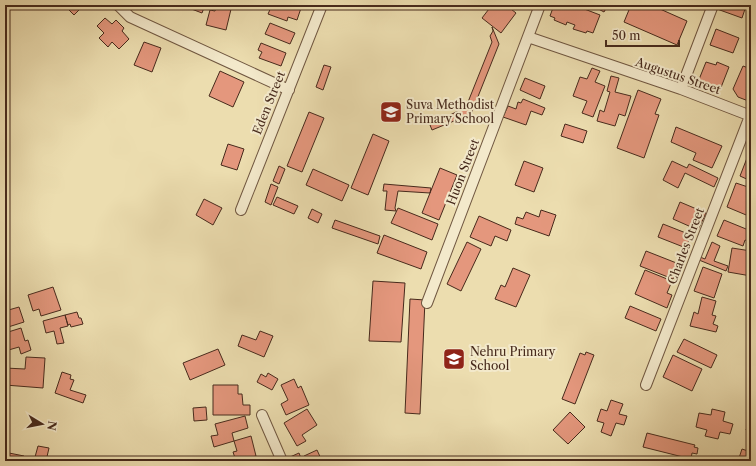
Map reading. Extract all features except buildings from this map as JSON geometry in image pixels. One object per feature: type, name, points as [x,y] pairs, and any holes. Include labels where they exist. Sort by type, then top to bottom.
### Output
[{"type":"street","points":[[118,5],[130,17],[289,90]]},
{"type":"street","name":"Eden Street","points":[[241,210],[322,5]]},
{"type":"street","name":"Huon Street","points":[[428,303],[540,5]]},
{"type":"street","points":[[681,89],[713,5]]},
{"type":"street","name":"Augustus Street","points":[[528,37],[681,89],[751,116]]},
{"type":"street","name":"Charles Street","points":[[646,385],[751,116]]},
{"type":"street","points":[[262,416],[282,461]]},
{"type":"place","name":"Suva Methodist Primary School","points":[[391,112]]},
{"type":"place","name":"Nehru Primary School","points":[[454,359]]}]
